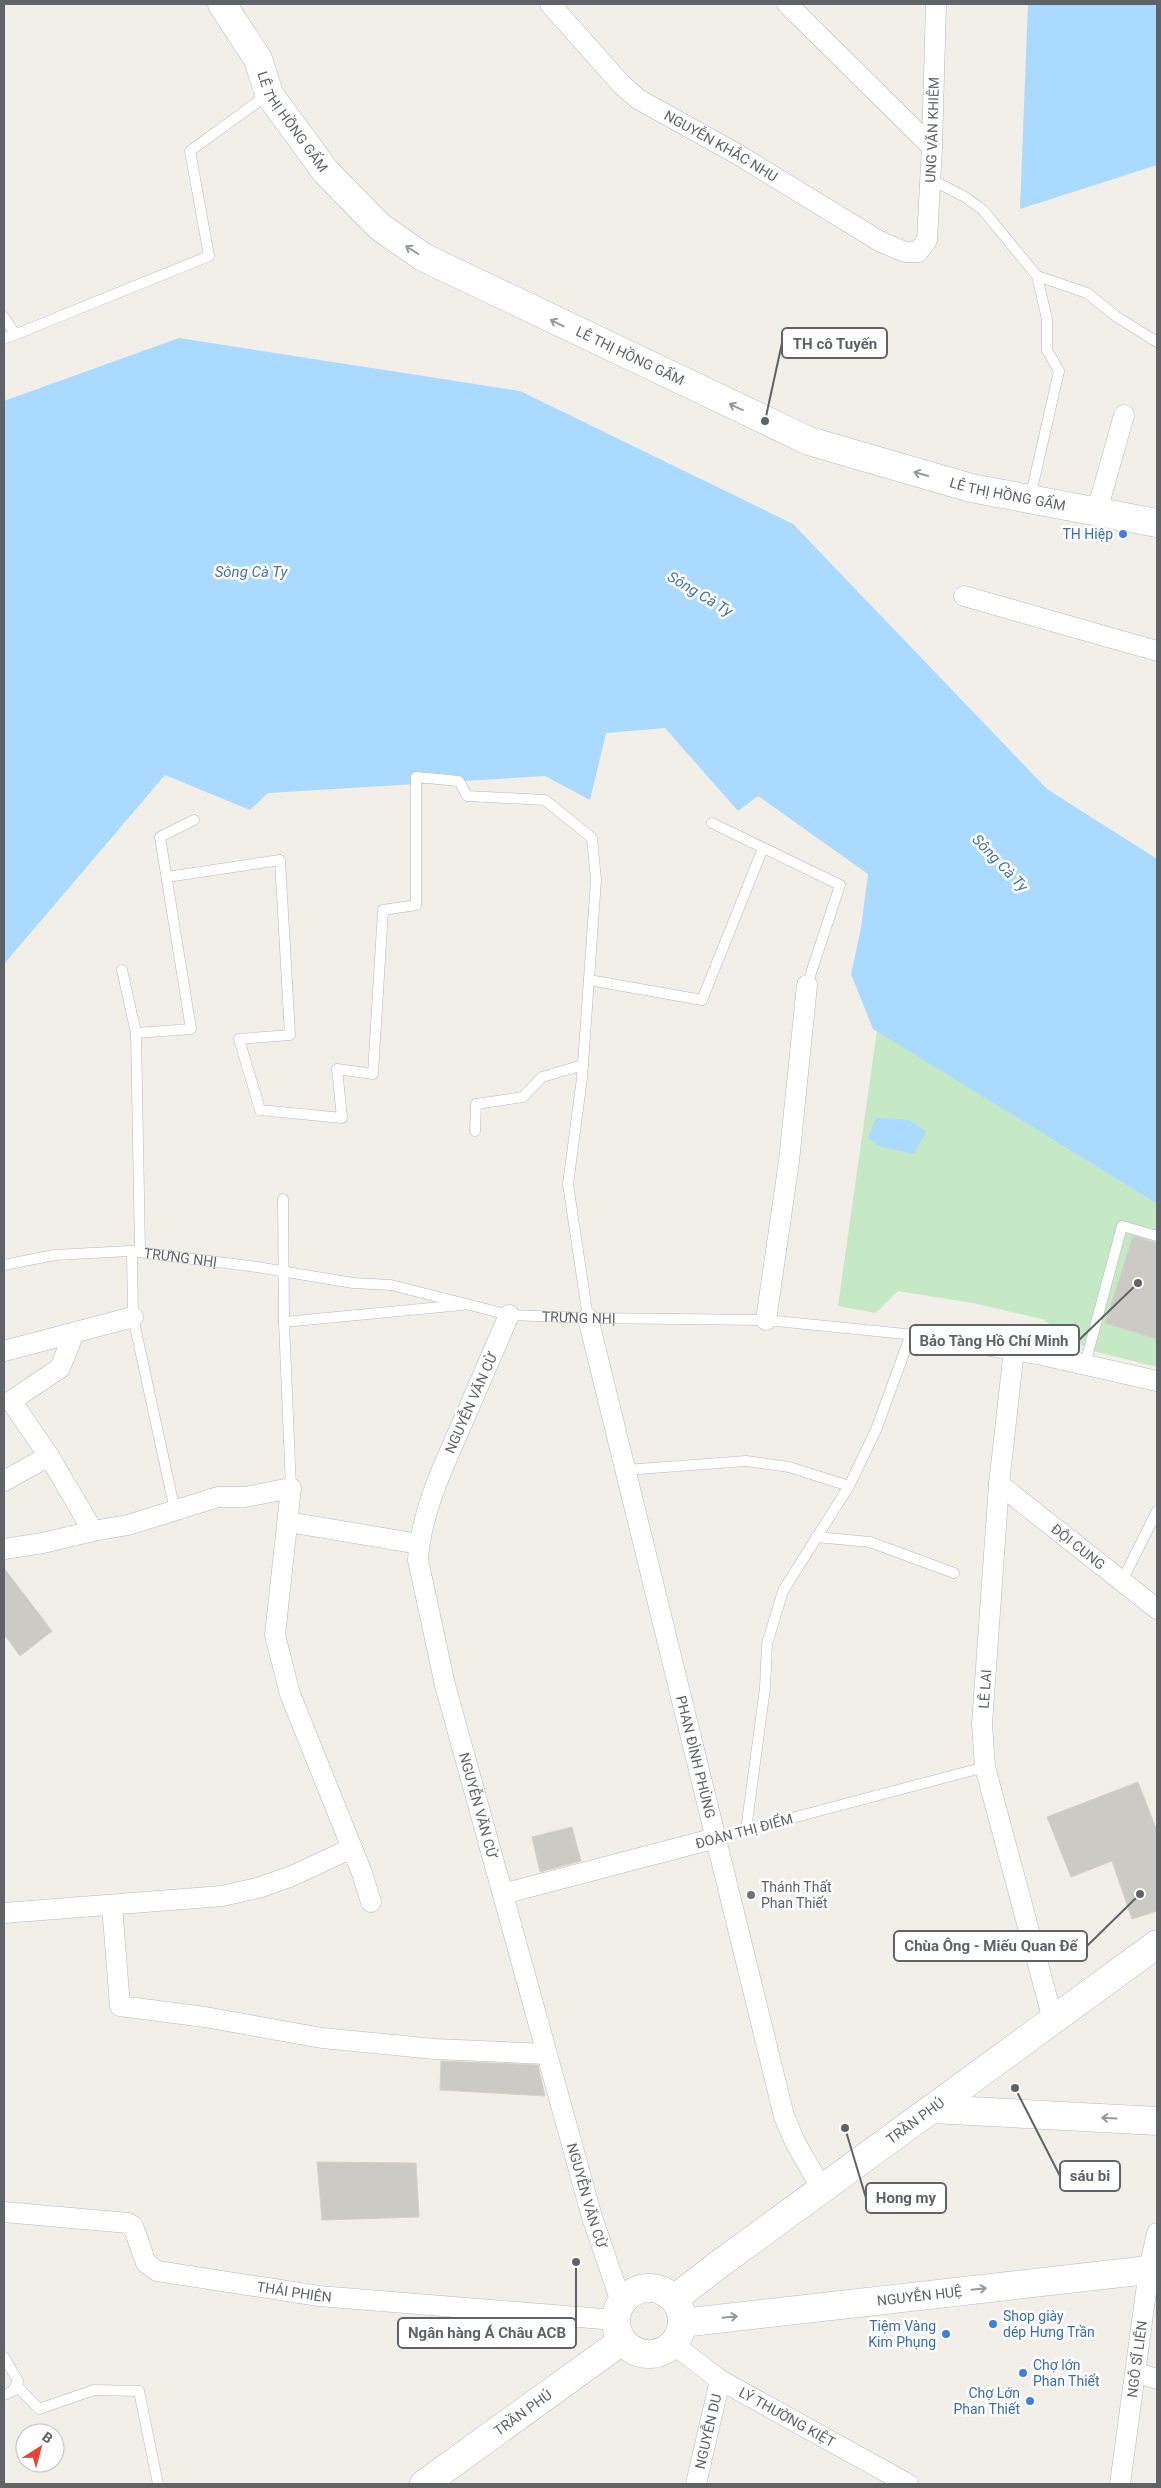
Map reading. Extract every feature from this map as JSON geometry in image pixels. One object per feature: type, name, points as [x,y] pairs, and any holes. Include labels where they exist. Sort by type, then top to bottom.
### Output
[{"type":"street","name":"LÊ THỊ HỒNG GẤM","points":[[222,4],[258,59],[269,94],[326,172],[348,197],[380,227],[423,257],[809,441],[971,488],[1157,523]]},
{"type":"street","name":"NGUYỄN KHẮC NHU","points":[[550,4],[622,85],[655,110],[737,154],[881,242],[904,252],[918,252]]},
{"type":"street","points":[[787,4],[932,147]]},
{"type":"street","name":"UNG VĂN KHIÊM","points":[[918,252],[927,240],[936,4]]},
{"type":"street","points":[[1097,511],[1124,415]]},
{"type":"street","points":[[964,596],[1157,651]]},
{"type":"street","points":[[766,1320],[789,1161],[807,986]]},
{"type":"street","name":"NGUYỄN VĂN CỪ","points":[[509,1315],[429,1504],[419,1544],[418,1560],[421,1582],[445,1685],[619,2321]]},
{"type":"street","points":[[4,1351],[132,1317]]},
{"type":"street","name":"PHAN ĐÌNH PHÙNG","points":[[588,1318],[784,2116],[795,2142],[822,2189]]},
{"type":"street","points":[[74,1333],[60,1368],[7,1403],[49,1456],[93,1531]]},
{"type":"street","name":"TRƯNG NHỊ","points":[[945,1338],[1085,1364],[1157,1381]]},
{"type":"street","name":"LÊ LAI","points":[[1014,1350],[999,1484],[982,1724],[985,1767],[1053,2020]]},
{"type":"street","points":[[4,1481],[49,1456]]},
{"type":"street","name":"ĐỘI CUNG","points":[[999,1484],[1157,1609]]},
{"type":"street","points":[[4,1546],[43,1543],[128,1525],[218,1497],[245,1496],[291,1488],[275,1635],[290,1694],[352,1848],[371,1902]]},
{"type":"street","points":[[288,1522],[419,1544]]},
{"type":"street","name":"ĐOÀN THỊ ĐIỂM","points":[[503,1894],[716,1838]]},
{"type":"street","points":[[4,1913],[204,1898],[261,1887],[292,1876],[352,1848]]},
{"type":"street","points":[[112,1905],[120,2006],[205,2017],[322,2038],[435,2049],[547,2054]]},
{"type":"street","name":"TRẦN PHÚ","points":[[676,2322],[822,2189],[1157,1944]]},
{"type":"street","points":[[932,2109],[1157,2121]]},
{"type":"street","name":"THÁI PHIÊN","points":[[4,2212],[128,2224],[133,2226],[146,2263],[157,2271],[320,2296],[619,2321]]},
{"type":"street","name":"NGÔ SĨ LIÊN","points":[[1120,2484],[1157,2233]]},
{"type":"street","name":"NGUYỄN HUỆ","points":[[676,2322],[1153,2269]]},
{"type":"street","points":[[647,2287],[662,2291],[676,2322],[663,2351],[647,2354],[630,2348],[619,2321],[628,2294],[647,2287]]},
{"type":"street","name":"TRẦN PHÚ","points":[[424,2484],[619,2321]]},
{"type":"street","name":"LÝ THƯỜNG KIỆT","points":[[676,2322],[720,2380],[908,2484]]},
{"type":"street","points":[[1137,2373],[1157,2379]]},
{"type":"street","name":"NGUYỄN DU","points":[[696,2484],[720,2380]]},
{"type":"lane","points":[[4,338],[209,256],[190,151],[269,94]]},
{"type":"lane","points":[[930,179],[965,197],[983,210],[1037,276],[1046,319],[1047,350],[1059,371],[1030,499]]},
{"type":"lane","points":[[1037,276],[1087,293],[1117,317],[1157,342]]},
{"type":"lane","points":[[4,317],[15,334]]},
{"type":"lane","points":[[167,877],[280,860],[290,1035],[239,1039],[260,1110],[342,1118],[338,1069],[373,1074],[383,910],[416,905],[416,777],[460,781],[467,796],[545,800],[592,838],[596,880],[583,1065],[568,1184],[588,1318]]},
{"type":"lane","points":[[136,1033],[190,1029],[160,837],[194,820]]},
{"type":"lane","points":[[712,823],[840,885],[807,986]]},
{"type":"lane","points":[[589,980],[702,1000],[763,848]]},
{"type":"lane","points":[[122,970],[136,1033],[136,1251],[132,1317],[175,1511]]},
{"type":"lane","points":[[475,1131],[476,1104],[523,1097],[542,1077],[583,1065]]},
{"type":"lane","points":[[283,1199],[284,1322],[291,1488]]},
{"type":"lane","points":[[1085,1364],[1122,1226],[1157,1236]]},
{"type":"lane","name":"TRƯNG NHỊ","points":[[4,1265],[54,1255],[136,1251],[344,1281],[391,1285],[509,1315],[766,1320],[945,1338]]},
{"type":"lane","points":[[284,1322],[469,1305]]},
{"type":"lane","points":[[746,1830],[765,1688],[767,1644],[783,1591],[849,1486],[876,1430],[911,1334]]},
{"type":"lane","points":[[625,1470],[746,1461],[789,1467],[849,1486]]},
{"type":"lane","points":[[1122,1581],[1157,1511]]},
{"type":"lane","points":[[816,1537],[870,1542],[954,1573]]},
{"type":"lane","name":"ĐOÀN THỊ ĐIỂM","points":[[716,1838],[985,1767]]},
{"type":"lane","points":[[4,2357],[18,2381],[18,2386],[39,2409],[94,2390],[139,2391],[158,2484]]},
{"type":"lane","points":[[4,2394],[13,2391],[18,2386]]},
{"type":"green space","points":[[877,1031],[1157,1204],[1157,1367],[1089,1350],[1042,1319],[973,1303],[898,1291],[876,1313],[838,1306]]},
{"type":"water","points":[[1028,4],[1157,4],[1157,165],[1020,209]]},
{"type":"water","name":"Sông Cà Ty","points":[[179,338],[520,391],[793,524],[1047,789],[1157,859],[1157,1204],[873,1029],[851,974],[861,928],[868,874],[758,796],[738,811],[665,728],[606,733],[590,800],[545,776],[268,793],[250,810],[165,775],[4,964],[4,401]]},
{"type":"water","points":[[876,1118],[909,1120],[926,1131],[914,1154],[881,1147],[868,1138]]},
{"type":"building","points":[[1133,1236],[1157,1243],[1157,1339],[1105,1323]]},
{"type":"building","points":[[4,1568],[52,1631],[20,1656],[4,1634]]},
{"type":"building","points":[[1138,1782],[1157,1831],[1157,1911],[1132,1919],[1112,1861],[1071,1877],[1047,1817]]},
{"type":"building","points":[[572,1827],[581,1861],[540,1872],[532,1837]]},
{"type":"building","points":[[441,2061],[538,2065],[545,2096],[440,2090]]},
{"type":"building","points":[[317,2162],[416,2163],[419,2217],[322,2220]]},
{"type":"place","name":"TH cô Tuyến","points":[[765,421]]},
{"type":"place","name":"TH Hiệp","points":[[1123,534]]},
{"type":"place","name":"Bảo Tàng Hồ Chí Minh","points":[[1138,1283]]},
{"type":"place","name":"Chùa Ông - Miếu Quan Đế","points":[[1140,1894]]},
{"type":"place","name":"Thánh Thất Phan Thiết","points":[[751,1895]]},
{"type":"place","name":"sáu bi","points":[[1015,2088]]},
{"type":"place","name":"Hong my","points":[[845,2128]]},
{"type":"place","name":"Ngân hàng Á Châu ACB","points":[[576,2262]]},
{"type":"place","name":"Shop giày dép Hưng Trần","points":[[993,2324]]},
{"type":"place","name":"Tiệm Vàng Kim Phụng","points":[[946,2334]]},
{"type":"place","name":"Chợ lớn Phan Thiết","points":[[1023,2373]]},
{"type":"place","name":"Chợ Lớn Phan Thiết","points":[[1030,2401]]}]
